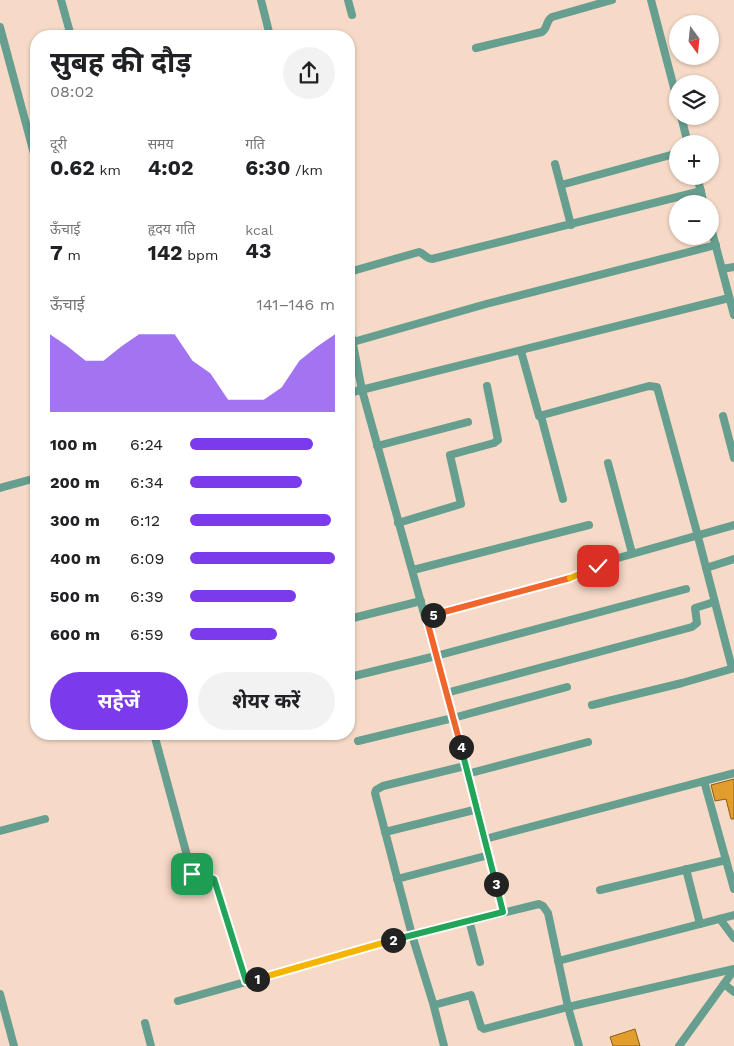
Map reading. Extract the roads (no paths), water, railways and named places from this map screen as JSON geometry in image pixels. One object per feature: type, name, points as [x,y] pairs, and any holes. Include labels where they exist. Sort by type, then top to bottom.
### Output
[{"type":"street","points":[[61,0],[69,30]]},
{"type":"street","points":[[261,0],[268,30]]},
{"type":"street","points":[[348,0],[352,15]]},
{"type":"street","points":[[476,48],[542,32],[545,30],[548,20],[552,17],[612,0]]},
{"type":"street","points":[[651,0],[671,75]]},
{"type":"street","points":[[0,27],[30,139]]},
{"type":"street","points":[[560,185],[669,155]]},
{"type":"street","points":[[555,164],[571,225]]},
{"type":"street","points":[[699,185],[702,195]]},
{"type":"street","points":[[355,270],[418,252],[421,252],[428,259],[432,259],[701,191]]},
{"type":"street","points":[[355,341],[486,304],[716,245],[734,315]]},
{"type":"street","points":[[722,269],[734,267]]},
{"type":"street","points":[[355,392],[729,298]]},
{"type":"street","points":[[521,351],[563,499]]},
{"type":"street","points":[[355,353],[362,390],[478,809],[503,912]]},
{"type":"street","points":[[398,523],[461,504],[450,455],[494,443],[498,440],[487,386]]},
{"type":"street","points":[[541,416],[648,386],[655,386],[698,534],[714,602],[733,668],[592,706]]},
{"type":"street","points":[[723,416],[734,458]]},
{"type":"street","points":[[377,446],[468,422]]},
{"type":"street","points":[[608,463],[632,553]]},
{"type":"street","points":[[0,488],[30,480]]},
{"type":"street","points":[[412,570],[589,525]]},
{"type":"street","points":[[426,617],[571,578],[632,553],[734,525]]},
{"type":"street","points":[[706,568],[734,559]]},
{"type":"street","points":[[355,676],[686,590]]},
{"type":"street","points":[[355,618],[421,601]]},
{"type":"street","points":[[446,693],[692,627],[697,623],[694,608],[714,602]]},
{"type":"street","points":[[358,741],[567,687]]},
{"type":"street","points":[[156,740],[192,874],[214,879],[246,981]]},
{"type":"street","points":[[444,1046],[434,1005],[412,935],[375,791],[379,787],[466,770],[588,742]]},
{"type":"street","points":[[485,839],[734,773]]},
{"type":"street","points":[[704,781],[734,889]]},
{"type":"street","points":[[385,832],[478,809]]},
{"type":"street","points":[[0,831],[45,819]]},
{"type":"street","points":[[600,890],[686,869],[734,854]]},
{"type":"street","points":[[397,878],[489,855]]},
{"type":"street","points":[[686,869],[700,924]]},
{"type":"street","points":[[178,1001],[412,935],[539,904],[544,906],[548,914],[568,1006],[579,1046]]},
{"type":"street","points":[[558,961],[734,915]]},
{"type":"street","points":[[720,919],[734,938]]},
{"type":"street","points":[[469,920],[480,962]]},
{"type":"street","points":[[434,1005],[471,995],[482,1029],[568,1006],[734,969]]},
{"type":"street","points":[[679,1046],[734,969]]},
{"type":"street","points":[[724,984],[734,992]]},
{"type":"street","points":[[0,994],[14,1046]]},
{"type":"street","points":[[145,1023],[151,1046]]}]
